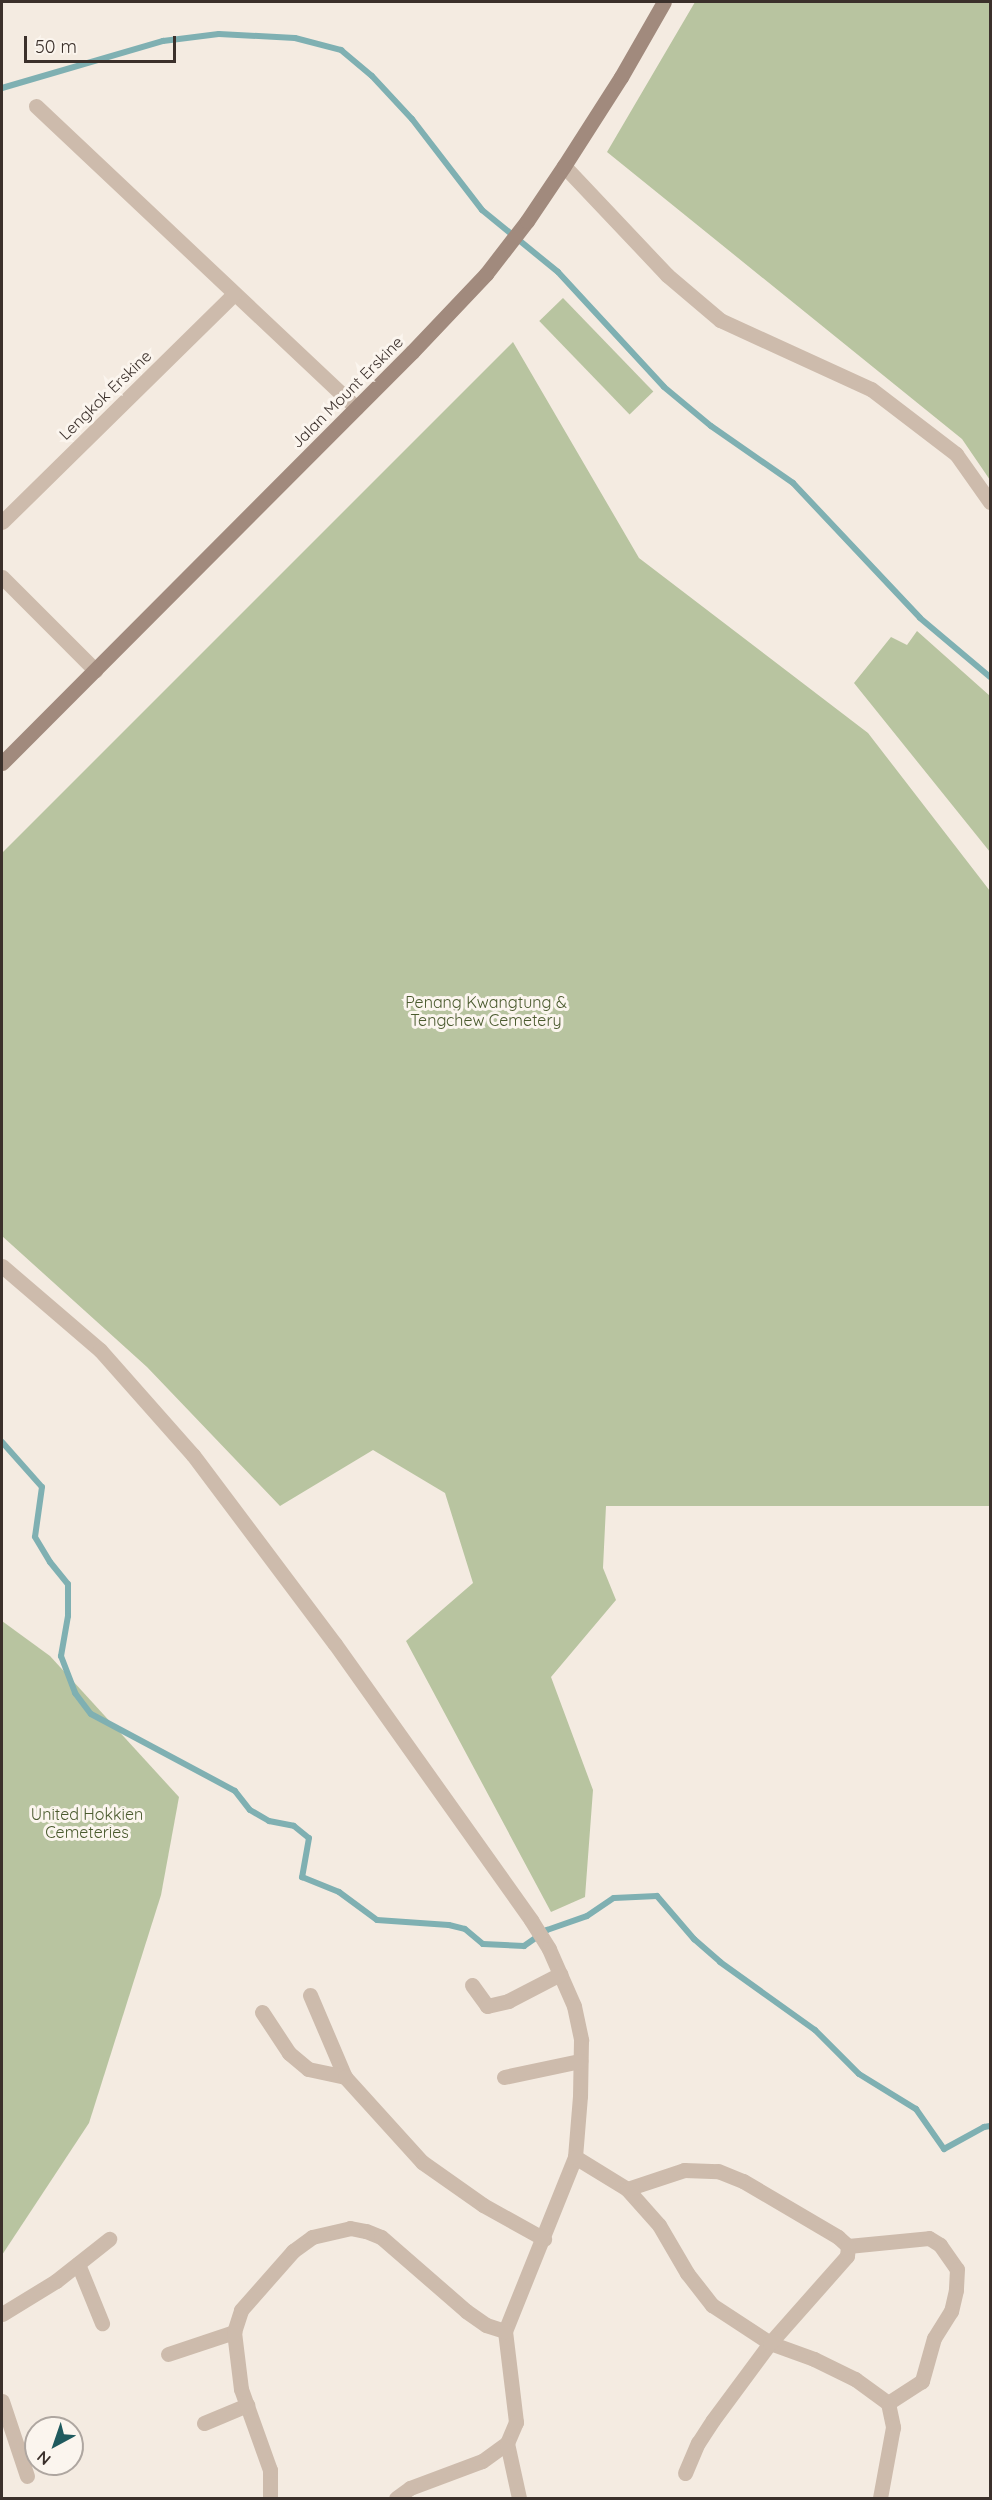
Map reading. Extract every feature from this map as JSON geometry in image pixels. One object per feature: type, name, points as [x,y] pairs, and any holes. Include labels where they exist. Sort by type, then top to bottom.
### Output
[{"type":"main road","name":"Jalan Mount Erskine","points":[[2,763],[461,302],[527,221],[621,77],[664,2]]},
{"type":"street","points":[[36,106],[356,408]]},
{"type":"street","points":[[564,166],[667,275],[720,320],[871,389],[956,454],[990,502]]},
{"type":"street","name":"Lengkok Erskine","points":[[2,522],[234,294]]},
{"type":"street","points":[[2,577],[95,670]]},
{"type":"street","points":[[2,1266],[100,1350],[193,1455],[335,1644],[531,1920],[549,1949],[574,2006],[581,2040],[575,2157],[544,2239],[505,2331],[516,2422],[507,2443],[482,2461],[411,2488],[396,2499]]},
{"type":"street","points":[[471,1985],[487,2006],[508,2001],[560,1974]]},
{"type":"street","points":[[310,1995],[345,2077],[422,2162],[483,2205],[544,2239]]},
{"type":"street","points":[[262,2012],[289,2053],[308,2069],[345,2077]]},
{"type":"street","points":[[504,2077],[580,2061]]},
{"type":"street","points":[[575,2157],[627,2189],[659,2225],[687,2272],[712,2306],[770,2343],[814,2358],[855,2379],[888,2403],[893,2427],[880,2499]]},
{"type":"street","points":[[627,2189],[684,2170],[718,2171],[751,2186],[838,2237],[848,2246],[929,2238],[940,2245],[957,2269],[951,2311],[934,2338],[922,2381],[888,2403]]},
{"type":"street","points":[[270,2499],[270,2470],[241,2389],[234,2332],[241,2310],[293,2251],[312,2237],[350,2228],[381,2237],[466,2311],[486,2325],[505,2331]]},
{"type":"street","points":[[2,2314],[56,2281],[109,2239]]},
{"type":"street","points":[[686,2473],[713,2420],[770,2343],[847,2256],[848,2246]]},
{"type":"street","points":[[78,2264],[102,2323]]},
{"type":"street","points":[[168,2354],[234,2332]]},
{"type":"street","points":[[2,2401],[24,2467]]},
{"type":"street","points":[[204,2423],[247,2405]]},
{"type":"street","points":[[507,2443],[519,2499]]},
{"type":"green space","points":[[695,2],[990,2],[990,480],[962,439],[607,152]]},
{"type":"green space","points":[[563,298],[653,392],[630,414],[539,321]]},
{"type":"green space","name":"Penang Kwangtung & Tengchew Cemetery","points":[[513,342],[639,558],[868,733],[990,891],[990,1506],[606,1506],[603,1568],[616,1600],[551,1677],[593,1790],[585,1897],[551,1912],[406,1641],[473,1583],[445,1493],[373,1450],[280,1506],[147,1367],[2,1236],[2,853]]},
{"type":"green space","points":[[917,631],[990,696],[990,852],[854,683],[891,637],[907,645]]},
{"type":"green space","name":"United Hokkien Cemeteries","points":[[2,1621],[50,1656],[179,1797],[161,1895],[89,2123],[2,2255]]},
{"type":"waterway","points":[[2,88],[163,41],[219,34],[295,38],[341,50],[372,76],[412,119],[482,210],[558,272],[664,387],[711,426],[793,483],[920,618],[990,677]]},
{"type":"waterway","points":[[2,1442],[42,1487],[35,1537],[50,1562],[68,1584],[68,1616],[61,1656],[75,1693],[91,1714],[235,1791],[250,1810],[269,1821],[294,1826],[309,1838],[302,1877],[339,1892],[377,1920],[449,1925],[465,1929],[483,1944],[524,1946],[547,1930],[587,1916],[614,1898],[657,1896],[694,1939],[720,1962],[815,2030],[859,2074],[916,2109],[944,2149],[990,2126]]}]
